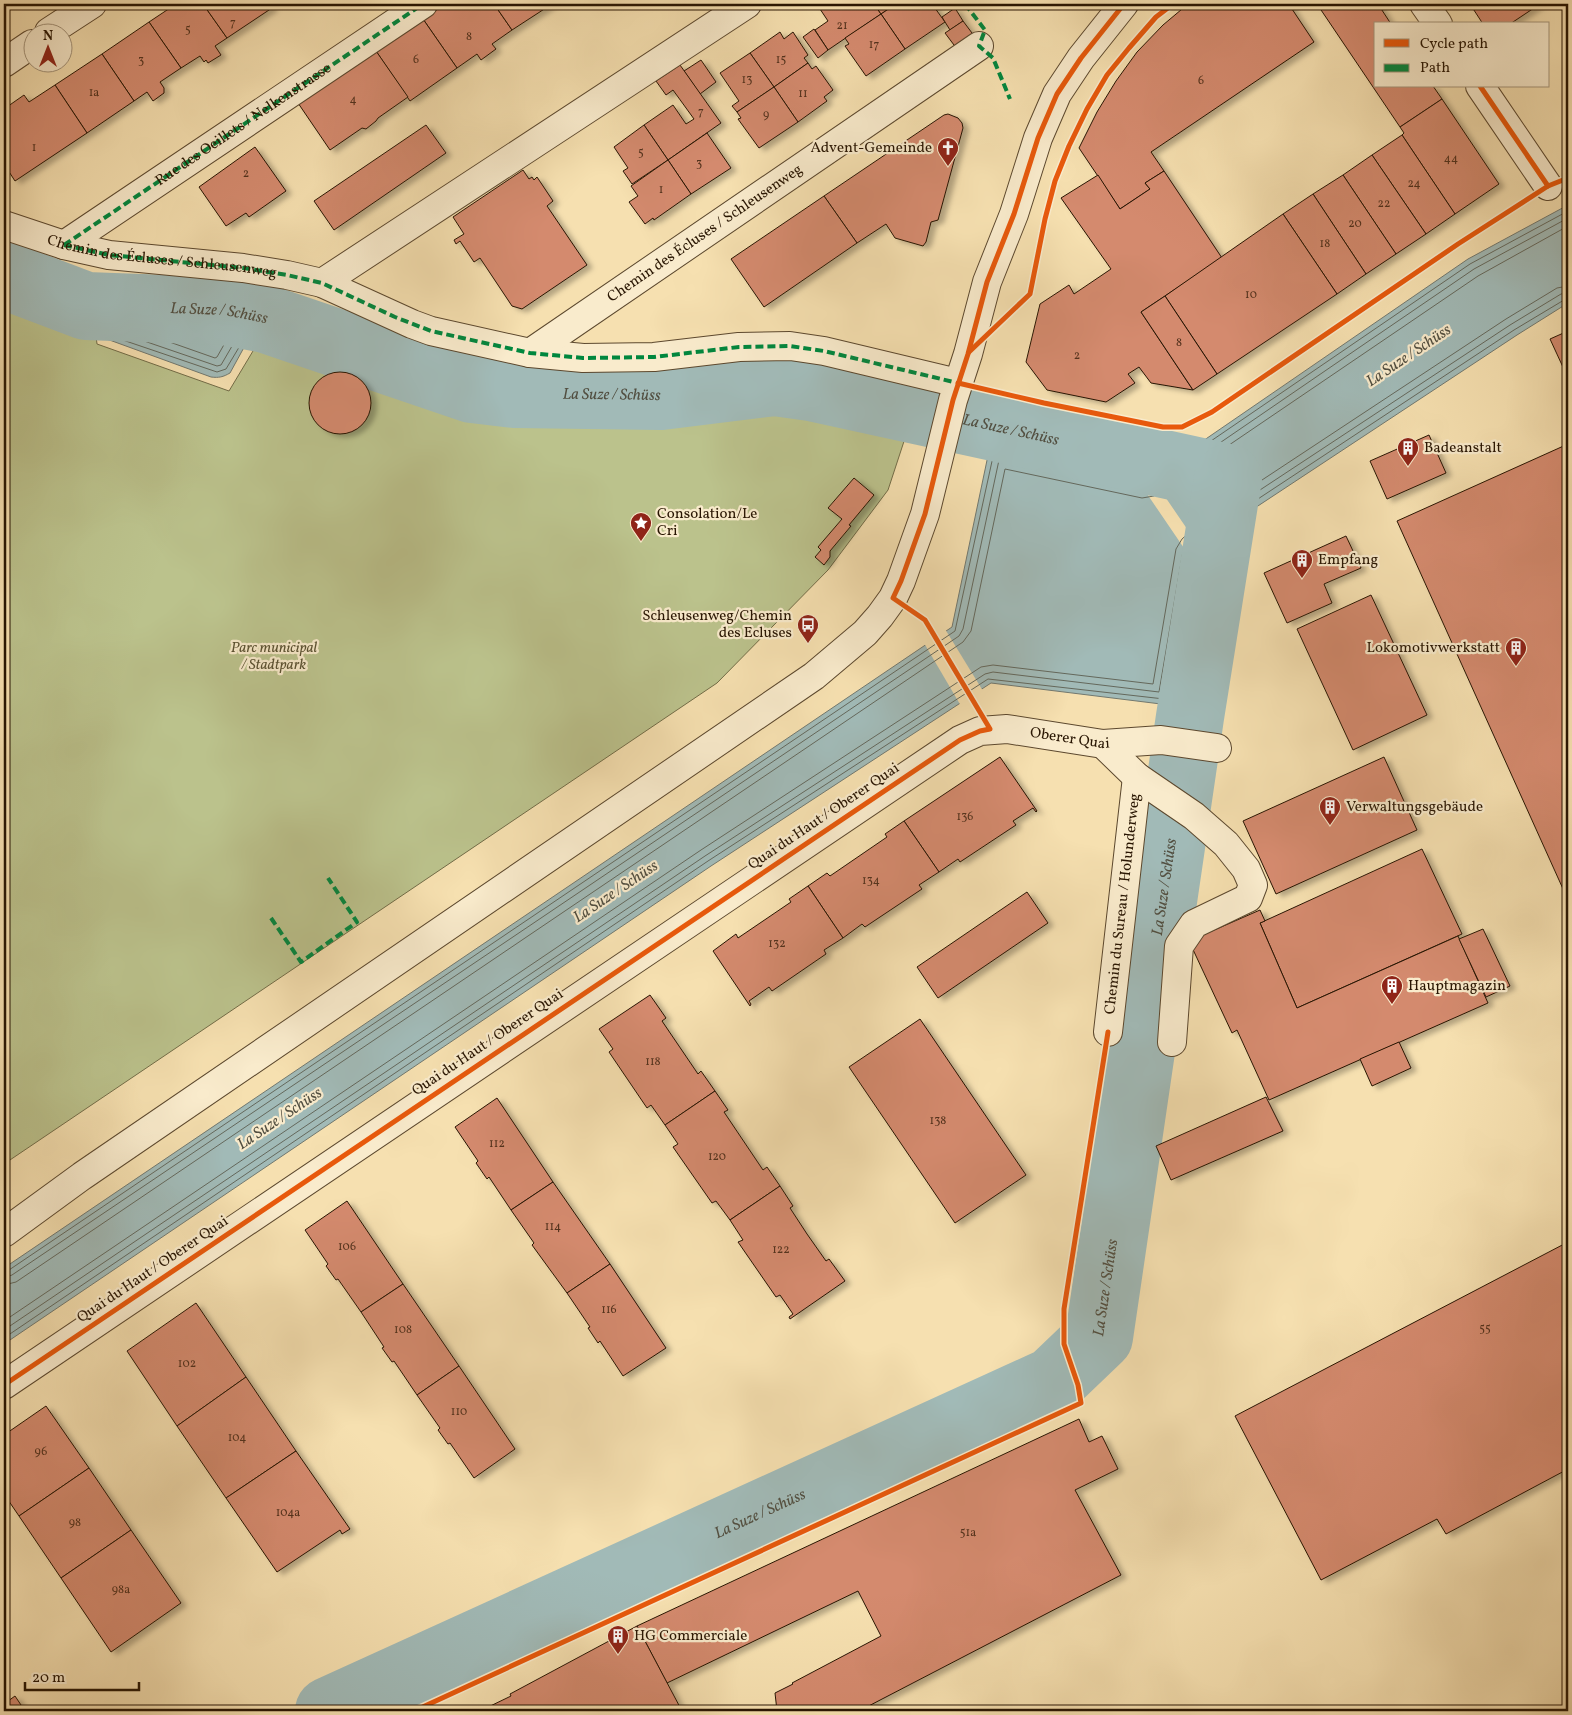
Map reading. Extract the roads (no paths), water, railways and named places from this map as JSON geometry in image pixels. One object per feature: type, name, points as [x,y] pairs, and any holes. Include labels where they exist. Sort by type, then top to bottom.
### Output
[{"type":"street","points":[[64,22],[92,4]]},
{"type":"street","name":"Rue des Oeillets / Nelkenstrasse","points":[[64,245],[423,4]]},
{"type":"street","points":[[322,283],[748,4]]},
{"type":"street","points":[[4,1233],[91,1170],[814,676],[865,633],[893,598],[925,514],[943,439],[987,282],[1014,214],[1038,138],[1057,94],[1080,58],[1124,4]]},
{"type":"street","points":[[1424,4],[1437,22]]},
{"type":"street","name":"Chemin des Écluses / Schleusenweg","points":[[530,354],[979,46]]},
{"type":"street","points":[[4,63],[22,51]]},
{"type":"street","points":[[1481,88],[1548,186]]},
{"type":"street","name":"Chemin des Écluses / Schleusenweg","points":[[4,225],[64,245],[109,255],[243,268],[322,283],[431,331],[530,354],[583,358],[654,357],[739,346],[790,346],[824,351],[956,392]]},
{"type":"street","name":"Oberer Quai","points":[[990,729],[1014,730],[1103,744],[1144,781],[1194,816],[1226,844],[1246,869],[1253,885],[1248,898],[1194,924],[1179,946],[1172,1042]]},
{"type":"street","name":"Quai du Haut / Oberer Quai","points":[[4,1385],[960,740],[980,731],[990,729]]},
{"type":"street","points":[[1103,744],[1162,740],[1210,747]]},
{"type":"street","name":"Chemin du Sureau / Holunderweg","points":[[1108,1032],[1144,781]]},
{"type":"water","points":[[1568,205],[1568,303],[1220,531],[1195,553],[1169,705],[991,683],[711,866],[4,1344],[4,1268],[952,627],[990,446],[1146,480],[1468,259]]},
{"type":"water","points":[[86,306],[224,311],[266,319],[253,331],[230,373],[221,377],[211,377],[104,338],[100,330],[84,325]]},
{"type":"waterway","name":"La Suze / Schüss","points":[[4,275],[86,306],[224,311],[266,319],[472,389],[515,394],[661,396],[775,382],[811,387],[1228,478]]},
{"type":"waterway","name":"La Suze / Schüss","points":[[329,1711],[1053,1381],[1099,1337],[1190,717],[1228,478]]},
{"type":"place","name":"Advent-Gemeinde","points":[[948,167]]},
{"type":"place","name":"Badeanstalt","points":[[1408,467]]},
{"type":"place","name":"Consolation/Le Cri","points":[[641,542]]},
{"type":"place","name":"Empfang","points":[[1302,579]]},
{"type":"place","name":"Schleusenweg/Chemin des Ecluses","points":[[808,644]]},
{"type":"place","name":"Lokomotivwerkstatt","points":[[1516,667]]},
{"type":"place","name":"Verwaltungsgebäude","points":[[1330,826]]},
{"type":"place","name":"Hauptmagazin","points":[[1392,1005]]},
{"type":"place","name":"HG Commerciale","points":[[618,1655]]},
{"type":"park label","name":"Parc municipal / Stadtpark","points":[[274,656]]}]
